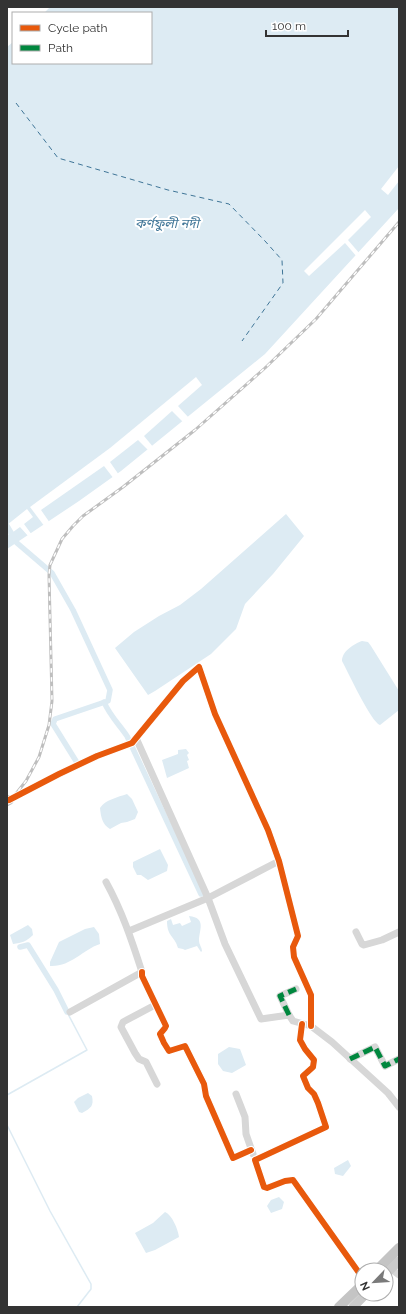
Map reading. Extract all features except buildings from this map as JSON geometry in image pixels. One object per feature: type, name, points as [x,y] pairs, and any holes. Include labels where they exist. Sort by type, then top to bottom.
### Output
[{"type":"highway","points":[[385,1262],[399,1248]]},
{"type":"highway","points":[[339,1307],[354,1293]]},
{"type":"main road","points":[[379,1262],[399,1243]]},
{"type":"main road","points":[[335,1307],[354,1287]]},
{"type":"street","points":[[8,800],[97,756],[132,742],[172,697],[183,681],[199,667],[215,714],[259,809],[279,861],[298,936],[293,947],[294,957],[311,995],[311,1026]]},
{"type":"street","points":[[132,742],[208,898],[225,944],[261,1020],[288,1016]]},
{"type":"street","points":[[129,931],[208,898],[279,861]]},
{"type":"street","points":[[106,882],[129,931],[142,976],[166,1026],[160,1034],[164,1043],[169,1051],[185,1046],[189,1052],[204,1084],[206,1096],[233,1158],[251,1150]]},
{"type":"street","points":[[356,932],[364,945],[382,940],[399,932]]},
{"type":"street","points":[[70,1012],[142,972]]},
{"type":"street","points":[[296,989],[280,996],[288,1016],[292,1021],[311,1026],[388,1093],[399,1107]]},
{"type":"street","points":[[155,1005],[123,1022],[121,1027],[139,1059],[146,1062],[157,1084]]},
{"type":"street","points":[[255,1160],[326,1128],[318,1103],[314,1094],[308,1088],[303,1076],[313,1067],[314,1060],[300,1040],[302,1024]]},
{"type":"street","points":[[350,1059],[375,1047],[385,1066],[399,1059]]},
{"type":"street","points":[[236,1094],[245,1117],[246,1134],[264,1187],[267,1188],[285,1181],[293,1180],[354,1267]]},
{"type":"water","name":"কর্ণফুলী নদী","points":[[50,7],[399,7],[399,208],[265,354],[121,471],[7,549],[7,47],[12,43],[12,64],[152,64],[152,12],[45,12]]},
{"type":"water","points":[[286,514],[304,536],[273,574],[245,604],[236,629],[211,654],[148,695],[115,648],[134,632],[180,605],[201,589]]},
{"type":"water","points":[[362,641],[368,642],[371,646],[399,691],[399,710],[380,725],[371,715],[342,661],[346,651]]},
{"type":"water","points":[[186,749],[189,753],[187,755],[189,760],[187,761],[189,768],[167,778],[162,760],[178,754],[178,750]]},
{"type":"water","points":[[127,794],[132,799],[138,812],[135,819],[121,823],[110,829],[102,820],[100,808],[108,801]]},
{"type":"water","points":[[160,849],[168,865],[167,871],[148,880],[141,875],[137,875],[133,867],[133,862]]},
{"type":"water","points":[[189,916],[198,919],[201,925],[199,941],[202,950],[201,952],[197,946],[185,950],[178,948],[168,930],[167,921],[171,919],[173,925],[180,923],[182,926],[191,922]]},
{"type":"water","points":[[28,925],[32,929],[33,935],[29,939],[13,944],[10,935]]},
{"type":"water","points":[[94,927],[99,934],[100,944],[64,964],[50,966],[50,962],[59,942],[85,929]]},
{"type":"water","points":[[229,1047],[240,1049],[246,1065],[232,1073],[223,1071],[218,1064],[218,1054]]},
{"type":"water","points":[[88,1093],[92,1096],[93,1102],[90,1108],[82,1113],[79,1112],[74,1102],[78,1098]]},
{"type":"water","points":[[348,1160],[351,1166],[343,1176],[335,1174],[334,1168]]},
{"type":"water","points":[[279,1197],[284,1202],[282,1209],[271,1213],[267,1206],[271,1200]]},
{"type":"water","points":[[165,1212],[170,1216],[174,1223],[179,1237],[155,1250],[146,1253],[135,1233],[153,1223]]},
{"type":"pier","points":[[399,166],[399,181],[388,195],[381,189]]},
{"type":"pier","points":[[365,210],[371,217],[348,240],[360,254],[357,257],[345,243],[309,276],[304,271]]},
{"type":"pier","points":[[196,377],[202,385],[178,406],[189,418],[184,423],[172,411],[144,436],[154,448],[149,451],[138,440],[110,462],[119,475],[114,479],[104,466],[41,510],[50,523],[45,527],[30,507],[110,448]]},
{"type":"pier","points":[[27,509],[33,517],[24,524],[32,535],[29,537],[20,527],[9,535],[7,533],[7,525]]},
{"type":"waterway","points":[[7,526],[17,543],[52,573],[73,610],[110,690],[108,701],[55,719],[53,724],[76,761]]},
{"type":"waterway","points":[[104,702],[112,716],[127,736],[201,894]]},
{"type":"waterway","points":[[20,947],[28,945],[56,990],[67,1012]]},
{"type":"waterway","points":[[7,1095],[87,1050],[68,1014]]},
{"type":"waterway","points":[[7,1125],[50,1211],[91,1284],[91,1289],[77,1307]]},
{"type":"ferry route","points":[[16,103],[58,158],[168,190],[229,204],[265,241],[282,260],[283,283],[242,341]]},
{"type":"railway","points":[[7,805],[26,781],[39,757],[49,725],[52,701],[49,575],[50,565],[62,539],[83,516],[123,487],[195,430],[265,368],[316,319],[399,222]]},
{"type":"marked path","points":[[289,1015],[280,996],[296,989]]},
{"type":"marked path","points":[[350,1059],[375,1047],[385,1066],[399,1059]]},
{"type":"cycle path","points":[[9,800],[97,756],[132,743],[183,681],[199,667],[215,714],[268,830],[279,861],[298,936],[293,947],[294,957],[311,995],[311,1026]]},
{"type":"cycle path","points":[[142,972],[142,976],[166,1026],[160,1034],[164,1043],[169,1051],[185,1046],[204,1084],[206,1096],[233,1158],[251,1150]]},
{"type":"cycle path","points":[[302,1024],[300,1040],[314,1060],[313,1067],[303,1076],[308,1088],[314,1094],[326,1127],[255,1160],[264,1187],[267,1188],[285,1181],[293,1180],[354,1266]]}]
